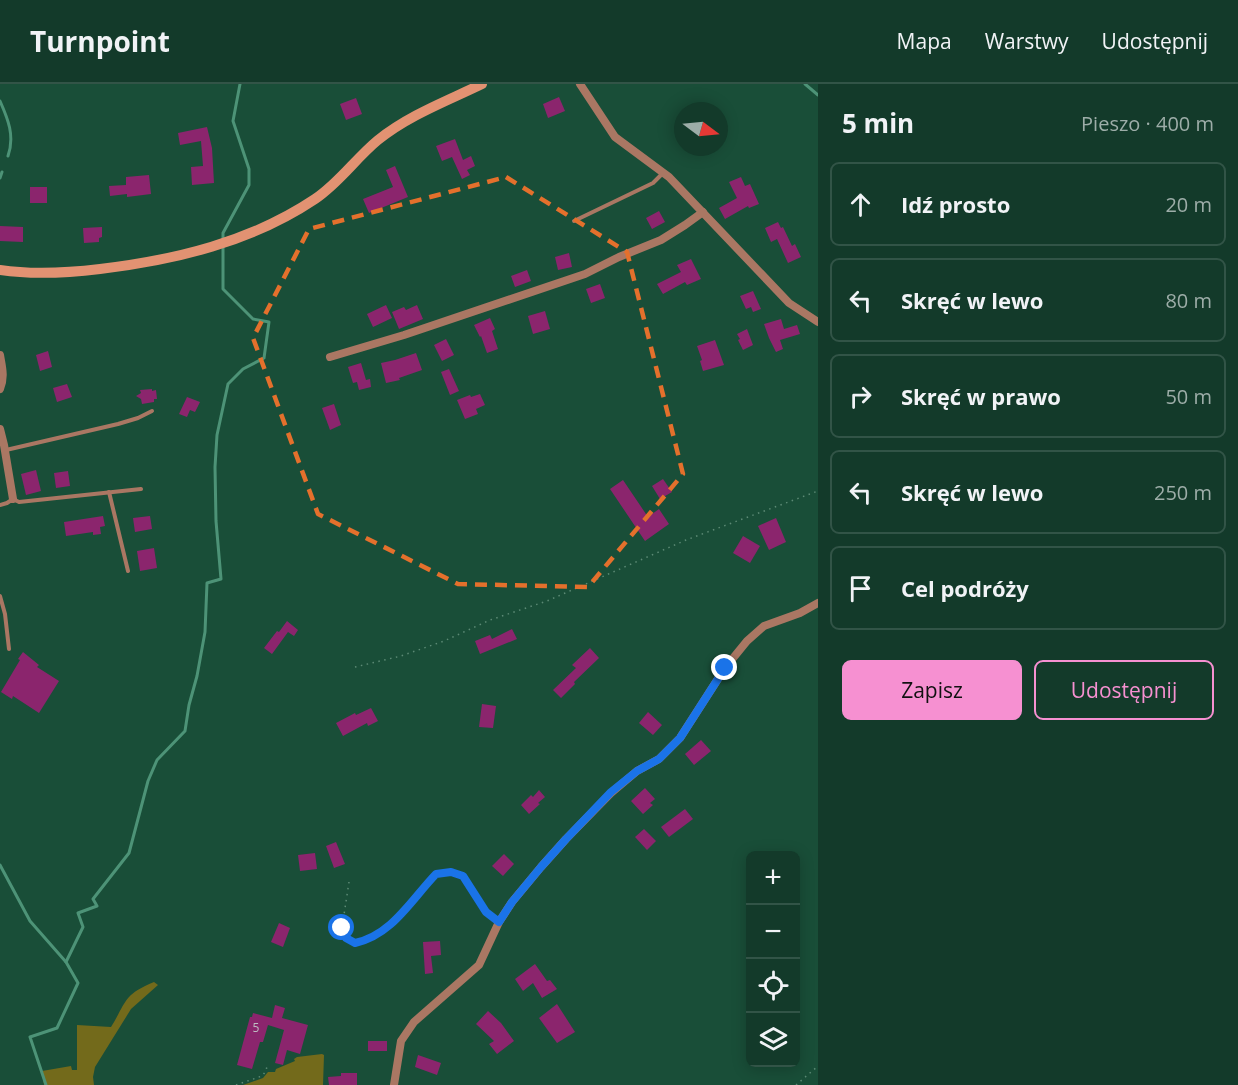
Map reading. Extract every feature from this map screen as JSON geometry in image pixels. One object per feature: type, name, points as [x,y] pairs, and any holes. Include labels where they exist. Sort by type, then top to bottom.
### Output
[{"type":"main road","points":[[0,270],[40,273],[107,268],[174,256],[230,241],[261,229],[317,197],[375,141],[393,128],[417,114],[482,84]]},
{"type":"street","points":[[580,84],[615,137],[669,177],[789,303],[818,322]]},
{"type":"street","points":[[330,357],[404,335],[585,273],[661,240],[703,212]]},
{"type":"street","points":[[0,355],[4,373],[0,388]]},
{"type":"street","points":[[0,429],[13,499]]},
{"type":"street","points":[[394,1085],[401,1041],[414,1022],[479,965],[499,922],[512,902],[541,867],[611,792],[637,771],[659,759],[680,738],[725,668],[747,641],[764,626],[800,613],[818,603]]},
{"type":"lane","points":[[574,221],[652,183],[663,172]]},
{"type":"lane","points":[[5,450],[118,424],[152,411]]},
{"type":"lane","points":[[0,505],[13,499],[19,502],[141,489]]},
{"type":"lane","points":[[109,492],[128,571]]},
{"type":"lane","points":[[0,596],[5,614],[9,649]]},
{"type":"path","points":[[355,667],[400,656],[444,641],[490,620],[547,601],[686,540],[818,491]]},
{"type":"path","points":[[349,882],[342,928],[346,938],[355,943],[366,941],[393,923],[436,874],[451,872],[463,876],[486,912],[499,922]]},
{"type":"path","points":[[236,1085],[262,1076],[267,1066]]},
{"type":"path","points":[[796,1085],[818,1066]]},
{"type":"highlighted area","points":[[506,177],[627,252],[683,474],[588,587],[458,584],[318,514],[253,338],[309,229]]},
{"type":"shaded area","points":[[154,982],[158,985],[131,1009],[95,1067],[94,1085],[44,1085],[42,1071],[71,1066],[72,1070],[77,1070],[77,1025],[111,1027],[131,995]]},
{"type":"shaded area","points":[[324,1055],[323,1085],[243,1085],[263,1078],[268,1072],[275,1072],[276,1069],[295,1061],[297,1057]]},
{"type":"building","points":[[559,97],[565,111],[548,118],[543,104]]},
{"type":"building","points":[[356,98],[362,114],[346,120],[340,104]]},
{"type":"building","points":[[207,127],[212,148],[214,183],[192,185],[191,167],[203,166],[201,141],[180,145],[178,133]]},
{"type":"building","points":[[455,139],[463,160],[471,156],[475,166],[467,170],[470,175],[462,179],[452,157],[442,161],[436,146]]},
{"type":"building","points":[[395,166],[408,197],[369,213],[363,199],[393,187],[386,170]]},
{"type":"building","points":[[149,175],[151,194],[127,197],[127,194],[110,196],[109,186],[126,185],[126,177]]},
{"type":"building","points":[[741,177],[745,186],[750,184],[759,204],[749,208],[748,206],[725,219],[719,208],[737,198],[729,182]]},
{"type":"building","points":[[30,187],[47,187],[47,203],[30,203]]},
{"type":"building","points":[[659,211],[665,222],[652,229],[646,218]]},
{"type":"building","points":[[778,222],[792,246],[795,244],[801,257],[788,263],[777,239],[771,242],[765,228]]},
{"type":"building","points":[[0,226],[23,227],[23,242],[0,241]]},
{"type":"building","points":[[102,227],[102,237],[99,238],[99,242],[84,243],[83,228]]},
{"type":"building","points":[[569,253],[572,267],[558,270],[555,257]]},
{"type":"building","points":[[691,259],[701,279],[687,285],[685,282],[663,294],[657,284],[681,272],[677,265]]},
{"type":"building","points":[[527,270],[531,281],[515,287],[511,276]]},
{"type":"building","points":[[600,284],[605,298],[591,303],[586,289]]},
{"type":"building","points":[[753,291],[761,309],[753,312],[751,307],[746,309],[740,296]]},
{"type":"building","points":[[386,305],[392,318],[373,327],[367,314]]},
{"type":"building","points":[[417,305],[423,319],[399,329],[392,312],[404,307],[406,310]]},
{"type":"building","points":[[545,311],[550,329],[533,334],[528,316]]},
{"type":"building","points":[[490,318],[495,329],[492,331],[498,349],[487,353],[474,325]]},
{"type":"building","points":[[781,319],[784,329],[797,325],[800,334],[780,340],[783,349],[776,352],[764,324]]},
{"type":"building","points":[[747,329],[753,345],[743,350],[737,334]]},
{"type":"building","points":[[446,339],[454,355],[442,361],[434,345]]},
{"type":"building","points":[[715,340],[724,365],[703,371],[697,346]]},
{"type":"building","points":[[48,351],[52,367],[40,371],[36,355]]},
{"type":"building","points":[[416,353],[422,370],[399,378],[400,380],[386,383],[381,363]]},
{"type":"building","points":[[361,363],[366,380],[370,379],[371,387],[359,390],[357,382],[353,383],[348,367]]},
{"type":"building","points":[[449,369],[459,391],[450,395],[441,372]]},
{"type":"building","points":[[67,384],[72,397],[57,402],[53,388]]},
{"type":"building","points":[[152,389],[152,391],[156,390],[157,399],[154,399],[154,402],[142,404],[141,399],[136,396],[141,393],[140,390]]},
{"type":"building","points":[[480,394],[485,405],[476,409],[478,414],[465,419],[457,400]]},
{"type":"building","points":[[187,397],[200,402],[195,412],[190,410],[187,417],[179,414]]},
{"type":"building","points":[[334,404],[341,425],[330,430],[322,408]]},
{"type":"building","points":[[36,470],[41,491],[26,495],[21,474]]},
{"type":"building","points":[[68,471],[70,486],[56,488],[54,473]]},
{"type":"building","points":[[663,479],[672,492],[660,499],[652,486]]},
{"type":"building","points":[[623,480],[648,517],[659,509],[669,524],[645,541],[610,489]]},
{"type":"building","points":[[103,516],[105,526],[100,527],[101,534],[93,535],[93,532],[66,536],[64,522]]},
{"type":"building","points":[[150,516],[152,529],[135,532],[133,518]]},
{"type":"building","points":[[776,518],[786,542],[769,550],[758,526]]},
{"type":"building","points":[[743,536],[760,546],[750,563],[733,553]]},
{"type":"building","points":[[154,548],[157,568],[140,571],[137,551]]},
{"type":"building","points":[[287,621],[298,630],[294,636],[288,632],[272,654],[264,648]]},
{"type":"building","points":[[512,629],[517,639],[480,654],[475,641],[490,635],[492,639]]},
{"type":"building","points":[[590,648],[599,658],[561,698],[553,690],[576,668],[572,665]]},
{"type":"building","points":[[23,652],[39,665],[37,667],[59,681],[39,713],[13,696],[12,699],[1,692]]},
{"type":"building","points":[[482,704],[496,706],[493,728],[479,727]]},
{"type":"building","points":[[371,708],[378,721],[368,726],[367,723],[343,736],[336,723]]},
{"type":"building","points":[[648,712],[662,725],[653,735],[639,723]]},
{"type":"building","points":[[701,740],[711,751],[694,765],[685,754]]},
{"type":"building","points":[[645,788],[655,799],[650,803],[653,805],[643,814],[631,801]]},
{"type":"building","points":[[539,790],[545,797],[529,814],[521,805]]},
{"type":"building","points":[[685,809],[693,819],[669,837],[661,827]]},
{"type":"building","points":[[644,829],[656,841],[647,850],[635,837]]},
{"type":"building","points":[[336,842],[345,864],[334,868],[326,846]]},
{"type":"building","points":[[315,853],[317,869],[300,871],[298,855]]},
{"type":"building","points":[[504,854],[514,864],[503,876],[492,866]]},
{"type":"building","points":[[279,923],[290,928],[283,947],[271,942]]},
{"type":"building","points":[[440,941],[441,955],[431,956],[433,973],[425,974],[423,942]]},
{"type":"building","points":[[535,964],[547,981],[550,980],[557,989],[542,998],[533,983],[523,991],[515,979]]},
{"type":"building","points":[[557,1004],[575,1032],[557,1043],[539,1018]]},
{"type":"building","points":[[275,1005],[285,1008],[282,1018],[308,1025],[300,1054],[287,1050],[283,1065],[275,1063],[284,1030],[268,1025],[252,1069],[237,1065],[250,1017],[253,1013],[272,1018]]},
{"type":"building","points":[[488,1011],[501,1023],[514,1041],[497,1054],[489,1044],[494,1041],[476,1024]]},
{"type":"building","points":[[368,1041],[387,1041],[387,1051],[368,1051]]},
{"type":"building","points":[[418,1055],[441,1063],[437,1075],[415,1067]]},
{"type":"building","points":[[341,1073],[357,1073],[357,1085],[329,1085],[328,1077],[341,1076]]},
{"type":"waterway","points":[[223,240],[223,233],[249,185],[249,169],[233,121],[240,84]]},
{"type":"waterway","points":[[805,84],[818,95]]},
{"type":"waterway","points":[[0,101],[11,135],[8,156]]},
{"type":"waterway","points":[[0,178],[2,172]]},
{"type":"waterway","points":[[66,962],[83,927],[78,913],[97,906],[93,899],[129,853],[148,781],[157,760],[185,731],[205,632],[207,583],[221,579],[216,521],[217,435],[228,384],[243,369],[264,358],[269,322],[253,319],[223,289],[223,247]]},
{"type":"waterway","points":[[0,865],[30,921],[66,962],[78,983],[57,1028],[30,1037],[46,1085]]},
{"type":"route","points":[[342,928],[346,938],[355,943],[366,941],[393,923],[436,874],[451,872],[463,876],[486,912],[499,922],[512,902],[541,867],[611,792],[637,771],[659,759],[680,738],[725,668]]}]
